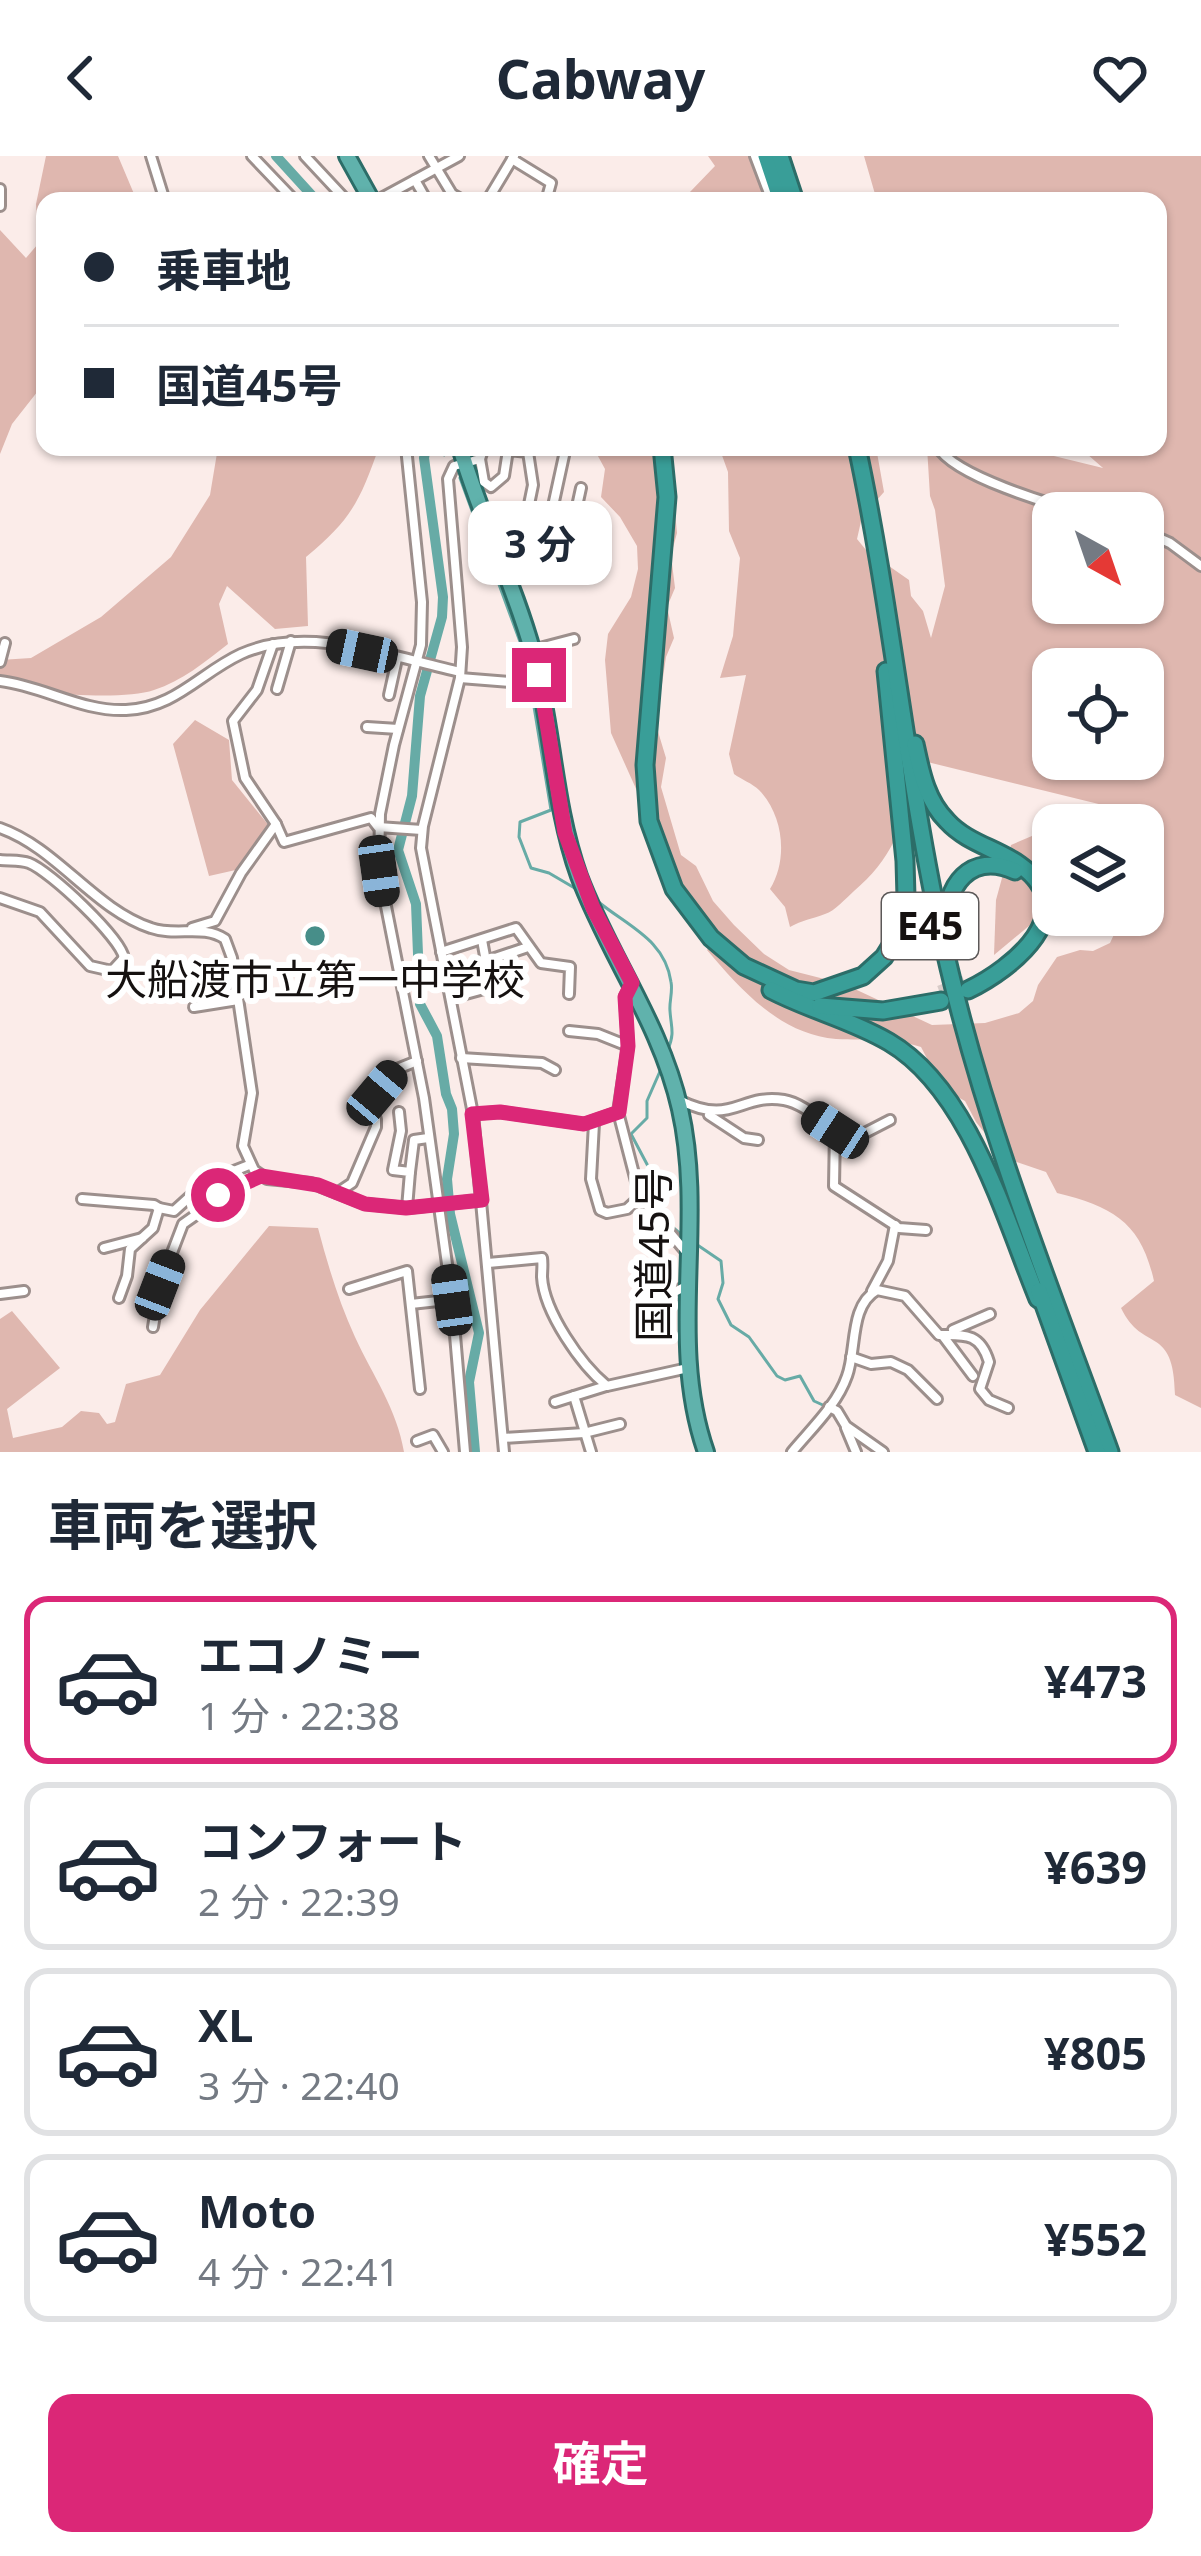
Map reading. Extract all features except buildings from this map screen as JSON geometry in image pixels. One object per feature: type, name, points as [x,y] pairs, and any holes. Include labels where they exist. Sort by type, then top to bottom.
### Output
[{"type":"highway","points":[[347,156],[369,192]]},
{"type":"highway","points":[[766,156],[774,192]]},
{"type":"highway","points":[[780,156],[792,192]]},
{"type":"highway","name":"国道45号","points":[[468,456],[532,650],[565,833],[593,908],[664,1053],[677,1099],[691,1183],[688,1368],[706,1452]]},
{"type":"highway","points":[[663,456],[667,497],[645,792],[661,861],[680,899],[711,938],[744,966],[886,1040],[919,1062],[947,1094],[1072,1366]]},
{"type":"highway","name":"E45","points":[[852,456],[857,467]]},
{"type":"highway","name":"E45","points":[[857,456],[927,866],[976,1075],[1097,1452]]},
{"type":"highway","points":[[794,995],[814,994],[863,976],[884,957],[900,931],[905,861],[889,655]]},
{"type":"highway","points":[[889,655],[923,780],[936,809],[964,836],[1025,868],[1044,900],[1042,923],[1026,952],[1005,969],[966,986],[1024,940],[1035,920],[1035,900],[1020,874],[1002,866],[969,870],[956,881],[948,898],[947,922],[976,1075]]},
{"type":"highway","name":"E45","points":[[889,655],[905,799],[949,1007],[994,1165],[1110,1452]]},
{"type":"highway","points":[[794,995],[857,1003],[941,997]]},
{"type":"street","points":[[151,156],[162,192]]},
{"type":"street","points":[[252,156],[286,192]]},
{"type":"street","points":[[304,156],[338,192]]},
{"type":"street","points":[[429,156],[447,192]]},
{"type":"street","points":[[392,192],[460,156]]},
{"type":"street","points":[[755,156],[772,192]]},
{"type":"street","points":[[492,192],[511,158],[551,183],[549,192]]},
{"type":"street","points":[[416,180],[422,192]]},
{"type":"street","points":[[0,189],[0,206]]},
{"type":"street","points":[[407,456],[422,602],[420,664],[398,730],[381,827],[383,902],[417,1061],[447,1300],[411,1304]]},
{"type":"street","points":[[505,1452],[472,1114],[418,830],[458,674],[461,614],[448,479],[454,466],[468,456],[491,487],[504,476],[507,456]]},
{"type":"street","points":[[529,456],[533,485],[525,524],[571,534],[581,488]]},
{"type":"street","points":[[548,529],[564,456]]},
{"type":"street","points":[[945,456],[1032,500]]},
{"type":"street","points":[[1164,540],[1201,566]]},
{"type":"street","points":[[532,650],[574,639]]},
{"type":"street","points":[[0,681],[107,710],[145,708],[176,698],[239,655],[291,641],[328,644],[458,674],[522,683]]},
{"type":"street","points":[[277,689],[291,641]]},
{"type":"street","points":[[0,662],[5,643]]},
{"type":"street","points":[[272,644],[257,690],[233,721],[244,778],[284,842],[368,818],[381,827],[418,830]]},
{"type":"street","points":[[389,695],[397,659]]},
{"type":"street","points":[[367,727],[398,730]]},
{"type":"street","points":[[181,932],[215,921],[276,824]]},
{"type":"street","points":[[0,827],[152,929],[205,931],[226,939],[252,1093],[243,1146],[249,1165],[261,1176]]},
{"type":"street","points":[[0,860],[28,863],[44,872],[112,936],[124,958],[112,971],[90,966],[40,912],[0,898]]},
{"type":"street","points":[[441,952],[516,928],[544,965],[570,967],[569,994]]},
{"type":"street","points":[[451,998],[488,987],[492,976],[482,940]]},
{"type":"street","points":[[489,960],[528,947]]},
{"type":"street","points":[[632,983],[625,997],[628,1046],[619,1112],[640,1197],[691,1258]]},
{"type":"street","points":[[194,1007],[238,1000]]},
{"type":"street","points":[[569,1031],[598,1034],[628,1046]]},
{"type":"street","points":[[461,1058],[542,1063],[555,1070]]},
{"type":"street","points":[[377,1093],[397,1069],[417,1061]]},
{"type":"street","points":[[677,1099],[744,1138],[758,1140]]},
{"type":"street","points":[[702,1111],[783,1100],[855,1138],[890,1120]]},
{"type":"street","points":[[337,1193],[352,1183],[376,1127],[376,1119],[362,1107]]},
{"type":"street","points":[[399,1112],[401,1131],[393,1170],[410,1172]]},
{"type":"street","points":[[472,1114],[500,1112],[594,1123],[619,1112]]},
{"type":"street","points":[[594,1123],[591,1179],[602,1212],[627,1209],[640,1197]]},
{"type":"street","points":[[835,1130],[834,1186],[895,1225],[926,1230]]},
{"type":"street","points":[[406,1208],[414,1140],[429,1138]]},
{"type":"street","points":[[82,1199],[178,1209],[206,1182],[249,1165]]},
{"type":"street","points":[[153,1327],[160,1285],[183,1224],[222,1191],[261,1176],[310,1183],[365,1204],[437,1208],[477,1201]]},
{"type":"street","points":[[118,1298],[130,1249],[153,1228],[159,1208]]},
{"type":"street","points":[[437,1208],[452,1300],[465,1452]]},
{"type":"street","points":[[792,1452],[846,1381],[861,1308],[888,1261],[895,1225]]},
{"type":"street","points":[[104,1248],[143,1238]]},
{"type":"street","points":[[488,1263],[542,1258],[542,1277],[559,1323],[574,1350],[608,1386]]},
{"type":"street","points":[[349,1289],[407,1271],[421,1389]]},
{"type":"street","points":[[650,1305],[689,1284]]},
{"type":"street","points":[[0,1294],[25,1291]]},
{"type":"street","points":[[872,1291],[904,1295],[921,1318],[947,1335],[974,1376]]},
{"type":"street","points":[[947,1335],[961,1324],[990,1314]]},
{"type":"street","points":[[947,1335],[971,1335],[982,1346],[989,1362],[980,1389],[989,1400],[1008,1408]]},
{"type":"street","points":[[851,1357],[871,1364],[891,1362],[908,1370],[937,1400]]},
{"type":"street","points":[[555,1402],[688,1368]]},
{"type":"street","points":[[574,1396],[591,1452]]},
{"type":"street","points":[[829,1407],[837,1411],[856,1452]]},
{"type":"street","points":[[502,1438],[584,1433],[620,1424]]},
{"type":"street","points":[[846,1426],[880,1451]]},
{"type":"street","points":[[417,1441],[433,1435],[443,1452]]},
{"type":"shaded area","points":[[46,156],[118,156],[133,192],[38,192]]},
{"type":"shaded area","points":[[708,156],[791,156],[800,192],[690,192],[715,166]]},
{"type":"shaded area","points":[[864,156],[1201,156],[1201,1408],[1175,1395],[1173,1372],[1163,1348],[1139,1331],[1121,1308],[1154,1281],[1141,1245],[1122,1220],[1094,1204],[1057,1193],[1046,1172],[1005,1158],[965,1101],[943,1089],[921,1047],[836,1039],[797,1029],[748,995],[720,965],[707,950],[718,937],[676,878],[611,733],[605,660],[608,634],[631,597],[638,569],[637,546],[601,497],[605,469],[598,456],[670,456],[677,533],[671,555],[675,588],[667,607],[674,638],[666,657],[656,725],[666,758],[661,787],[681,855],[696,866],[713,901],[734,925],[789,970],[844,984],[932,1025],[985,1023],[1019,1013],[1033,1001],[1057,957],[1093,951],[1110,943],[1113,936],[1164,936],[1164,804],[1099,804],[907,757],[904,814],[881,863],[833,910],[790,927],[785,907],[770,889],[781,852],[774,812],[759,790],[734,774],[729,754],[746,675],[720,678],[733,636],[740,558],[729,531],[728,472],[722,456],[878,456],[884,492],[862,517],[857,539],[909,580],[911,596],[923,611],[931,638],[945,586],[928,456],[1054,456],[1103,468],[1089,456],[1167,456],[1167,192],[874,192]]},
{"type":"shaded area","points":[[0,230],[26,258],[36,246],[36,393],[12,424],[0,454]]},
{"type":"shaded area","points":[[216,456],[376,456],[352,508],[306,557],[308,626],[275,629],[227,586],[219,604],[228,644],[164,686],[100,695],[0,687],[0,660],[31,658],[101,617],[171,557],[210,495]]},
{"type":"shaded area","points":[[195,720],[229,740],[232,780],[270,827],[249,867],[209,876],[173,744]]},
{"type":"shaded area","points":[[1032,836],[1032,923],[994,955],[996,900],[1011,845]]},
{"type":"shaded area","points":[[269,1226],[318,1228],[344,1311],[390,1407],[404,1452],[0,1452],[0,1319],[12,1311],[60,1368],[7,1409],[13,1438],[62,1427],[81,1411],[99,1413],[107,1424],[115,1422],[126,1384],[160,1375],[200,1310]]},
{"type":"waterway","points":[[276,156],[309,192]]},
{"type":"waterway","points":[[424,456],[442,617],[420,696],[412,796],[398,850],[416,904],[420,1004],[437,1036],[452,1109],[454,1134],[447,1179],[450,1214],[479,1333],[469,1382],[475,1452]]},
{"type":"waterway","points":[[460,478],[526,658],[551,810],[520,822],[519,837],[531,868],[578,890]]},
{"type":"waterway","points":[[596,900],[653,944],[667,967],[672,1030],[668,1049]]},
{"type":"waterway","points":[[645,1198],[649,1168],[631,1134],[647,1118],[647,1101],[661,1069]]},
{"type":"waterway","points":[[663,1219],[683,1236]]},
{"type":"waterway","points":[[696,1244],[721,1261],[723,1283],[718,1299],[731,1325],[749,1337],[777,1376],[785,1380],[800,1376],[814,1401],[825,1406]]},
{"type":"tunnel","points":[[940,993],[965,983]]},
{"type":"place","name":"大船渡市立第一中学校","points":[[315,936]]},
{"type":"route","points":[[218,1195],[261,1176],[318,1185],[365,1204],[436,1207],[482,1200],[472,1114],[500,1112],[584,1124],[619,1112],[628,1046],[625,997],[632,983],[593,908],[565,833],[539,675]]}]
